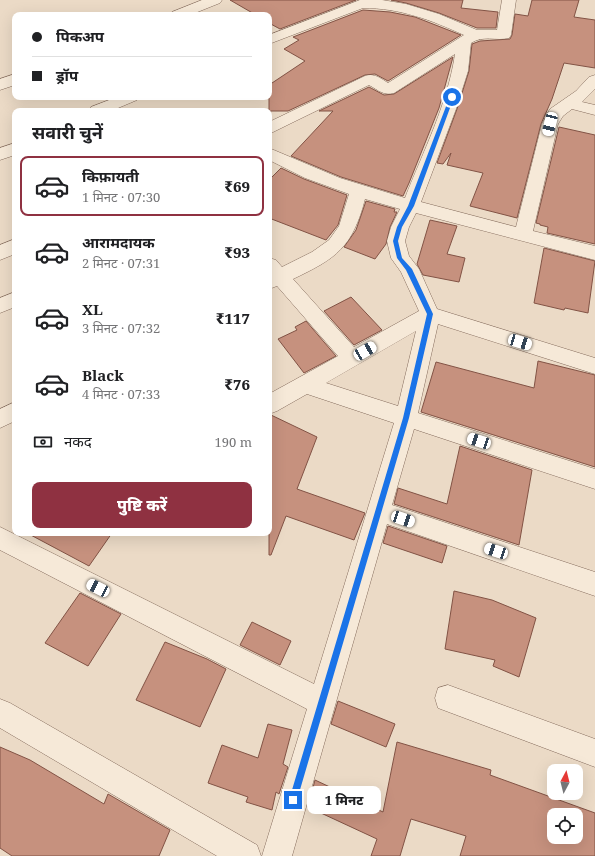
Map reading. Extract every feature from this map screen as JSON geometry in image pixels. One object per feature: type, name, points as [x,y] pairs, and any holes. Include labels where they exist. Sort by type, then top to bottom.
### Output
[{"type":"street","points":[[185,12],[215,0]]},
{"type":"street","points":[[272,128],[370,79],[388,90],[469,37],[504,35],[509,0]]},
{"type":"street","points":[[272,39],[361,4],[417,5],[469,37]]},
{"type":"street","points":[[276,856],[406,418],[430,314],[409,269],[400,258],[396,241],[400,227],[411,206],[450,103],[469,37]]},
{"type":"street","points":[[0,85],[12,80]]},
{"type":"street","points":[[523,235],[550,124],[556,113],[582,94],[595,80]]},
{"type":"street","points":[[104,108],[124,100]]},
{"type":"street","points":[[570,104],[595,110]]},
{"type":"street","points":[[0,155],[12,149]]},
{"type":"street","points":[[272,155],[293,166],[359,191],[411,206],[595,253]]},
{"type":"street","points":[[352,358],[272,275],[314,259],[334,247],[342,237],[349,222],[359,191]]},
{"type":"street","points":[[0,252],[12,247]]},
{"type":"street","points":[[0,306],[12,300]]},
{"type":"street","points":[[272,403],[430,314],[595,366]]},
{"type":"street","points":[[305,385],[595,479]]},
{"type":"street","points":[[0,419],[12,413]]},
{"type":"street","points":[[378,511],[595,584]]},
{"type":"street","points":[[0,538],[12,531]]},
{"type":"street","points":[[0,538],[322,702]]},
{"type":"street","points":[[448,698],[595,753]]},
{"type":"street","points":[[0,713],[246,856]]},
{"type":"building","points":[[230,0],[356,0],[280,29],[272,25],[272,12],[251,12]]},
{"type":"building","points":[[391,0],[463,0],[461,8],[498,12],[496,28],[477,28],[439,13]]},
{"type":"building","points":[[532,0],[579,0],[574,17],[595,20],[595,68],[564,63],[552,99],[541,124],[517,218],[470,206],[483,173],[447,165],[451,153],[443,164],[437,163],[469,71],[472,44],[480,41],[510,39],[515,14],[528,16]]},
{"type":"building","points":[[363,10],[390,12],[415,17],[461,35],[388,81],[375,74],[365,75],[288,111],[272,111],[272,108],[269,108],[269,100],[272,100],[272,83],[305,61],[284,49],[299,40],[293,37]]},
{"type":"building","points":[[453,57],[439,108],[403,196],[341,177],[291,156],[333,111],[319,111],[369,87],[384,95],[394,94]]},
{"type":"building","points":[[559,127],[595,135],[595,244],[547,233],[548,227],[536,223]]},
{"type":"building","points":[[281,168],[304,179],[347,195],[338,225],[326,240],[272,219],[272,177]]},
{"type":"building","points":[[366,201],[395,209],[394,212],[397,212],[390,227],[386,244],[375,259],[344,247],[356,230]]},
{"type":"building","points":[[430,220],[457,226],[447,254],[465,258],[459,282],[423,275],[417,264]]},
{"type":"building","points":[[544,248],[595,261],[588,313],[565,308],[564,310],[534,303]]},
{"type":"building","points":[[351,297],[382,330],[354,345],[324,311]]},
{"type":"building","points":[[306,321],[336,356],[304,373],[278,339],[297,330],[295,327]]},
{"type":"building","points":[[538,361],[595,375],[595,467],[421,412],[436,362],[534,388]]},
{"type":"building","points":[[272,415],[317,437],[297,489],[365,513],[354,540],[286,516],[271,555],[269,555],[269,536],[272,536]]},
{"type":"building","points":[[460,446],[532,470],[519,545],[394,504],[398,488],[447,504]]},
{"type":"building","points":[[388,526],[447,546],[442,563],[383,543]]},
{"type":"building","points":[[33,536],[110,536],[89,566]]},
{"type":"building","points":[[454,591],[492,600],[536,618],[519,677],[493,666],[495,660],[445,649]]},
{"type":"building","points":[[80,593],[121,614],[88,666],[45,643]]},
{"type":"building","points":[[252,622],[291,641],[280,665],[240,645]]},
{"type":"building","points":[[165,642],[207,659],[226,669],[200,727],[136,700]]},
{"type":"building","points":[[338,701],[395,724],[386,747],[331,724]]},
{"type":"building","points":[[268,724],[292,730],[283,764],[288,767],[279,794],[276,792],[272,810],[246,802],[248,797],[208,783],[222,745],[258,758]]},
{"type":"building","points":[[397,742],[491,770],[490,775],[547,796],[547,800],[559,800],[581,808],[547,808],[547,844],[583,844],[583,809],[595,813],[595,856],[460,856],[466,836],[411,819],[400,856],[371,856],[377,839],[308,807],[315,780],[383,812]]},
{"type":"building","points":[[0,747],[30,760],[104,804],[108,794],[170,830],[159,856],[12,856],[0,848]]},
{"type":"route","points":[[293,800],[406,418],[430,314],[409,269],[400,258],[396,241],[400,227],[411,206],[452,97]]}]
